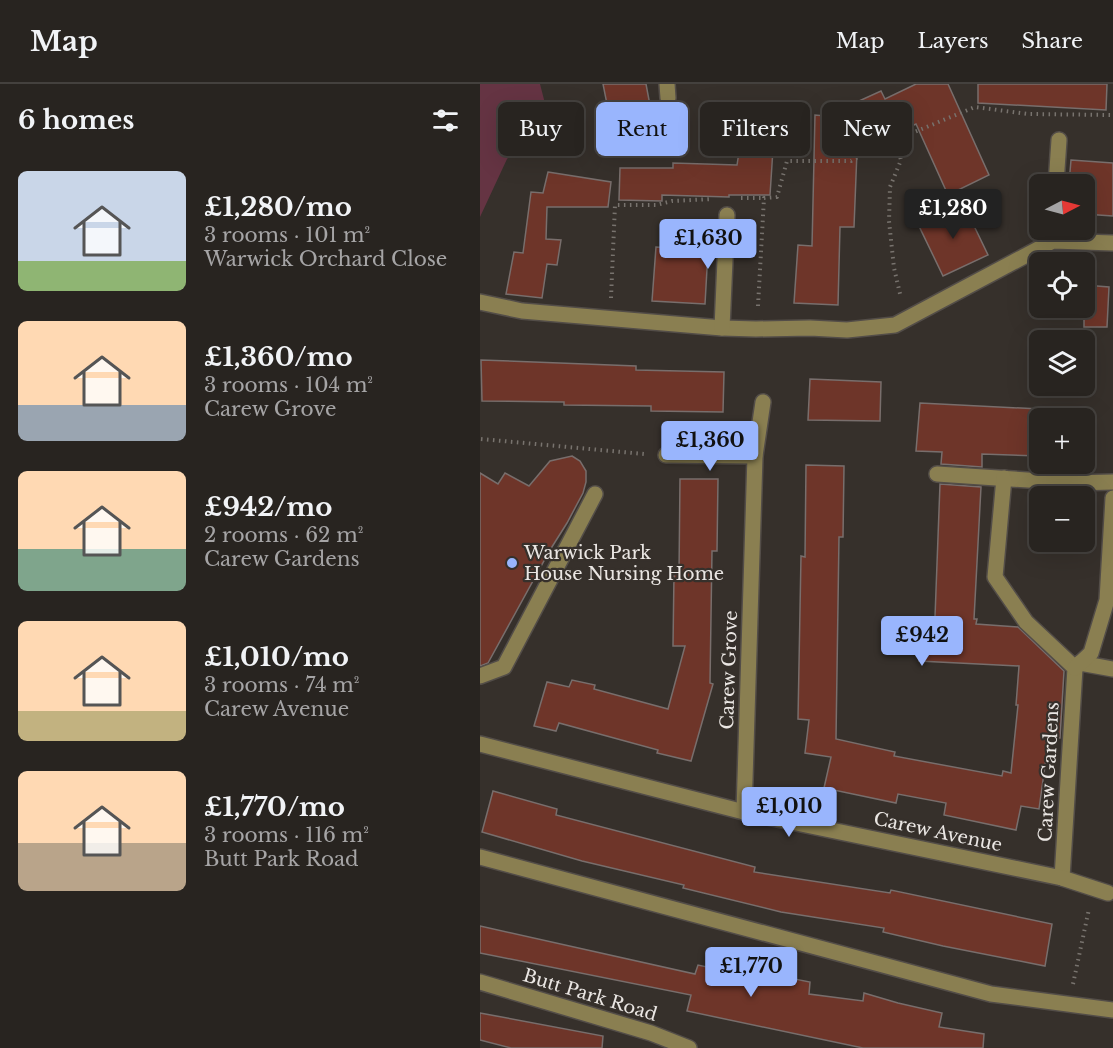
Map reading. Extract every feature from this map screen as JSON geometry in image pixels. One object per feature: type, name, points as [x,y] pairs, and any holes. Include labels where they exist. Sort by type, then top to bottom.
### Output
[{"type":"street","points":[[1057,174],[1059,140]]},
{"type":"street","points":[[722,328],[727,215]]},
{"type":"street","points":[[480,302],[522,311],[722,328],[847,330],[895,325],[1044,240]]},
{"type":"street","points":[[1090,240],[1113,243]]},
{"type":"street","name":"Carew Grove","points":[[744,812],[755,456],[762,402]]},
{"type":"street","points":[[666,455],[755,456]]},
{"type":"street","points":[[937,474],[1073,483],[1113,482]]},
{"type":"street","points":[[1004,478],[995,577],[1026,622],[1078,665],[1113,669]]},
{"type":"street","points":[[480,676],[504,667],[595,494]]},
{"type":"street","name":"Carew Gardens","points":[[1062,878],[1078,665],[1091,653],[1107,600],[1113,498]]},
{"type":"street","name":"Carew Avenue","points":[[480,744],[744,812],[1062,878],[1108,893]]},
{"type":"street","points":[[480,857],[991,994],[1113,1010]]},
{"type":"street","name":"Butt Park Road","points":[[480,982],[651,1033],[678,1046]]},
{"type":"path","points":[[912,133],[975,106],[1028,114],[1113,115]]},
{"type":"path","points":[[730,198],[777,197],[787,161],[851,160],[858,156]]},
{"type":"path","points":[[900,156],[901,160],[890,187],[889,221],[894,268],[906,319]]},
{"type":"path","points":[[756,329],[764,198]]},
{"type":"path","points":[[610,318],[615,205],[656,205],[672,201],[719,199]]},
{"type":"path","points":[[481,439],[666,455]]},
{"type":"path","points":[[1069,1004],[1093,888]]},
{"type":"shaded area","points":[[480,84],[540,84],[545,102],[498,102],[498,156],[510,156],[480,217]]},
{"type":"building","points":[[603,84],[646,84],[649,102],[607,102]]},
{"type":"building","points":[[916,84],[948,84],[989,175],[948,195],[916,124],[912,126],[912,102],[857,102],[881,91],[885,99]]},
{"type":"building","points":[[978,84],[1107,84],[1106,110],[978,103]]},
{"type":"building","points":[[815,115],[822,116],[822,156],[857,156],[854,227],[840,227],[838,305],[794,303],[798,245],[812,246]]},
{"type":"building","points":[[738,156],[773,156],[770,195],[729,195],[729,197],[662,195],[662,201],[619,200],[620,168],[673,168],[673,163],[737,165]]},
{"type":"building","points":[[1071,160],[1113,163],[1113,216],[1095,215],[1095,174],[1070,174]]},
{"type":"building","points":[[548,172],[611,182],[608,207],[547,207],[546,239],[561,240],[557,265],[547,264],[542,298],[506,294],[514,252],[523,253],[531,192],[543,193]]},
{"type":"building","points":[[963,203],[988,255],[943,276],[918,224]]},
{"type":"building","points":[[656,247],[708,251],[705,304],[652,301]]},
{"type":"building","points":[[1095,286],[1109,287],[1107,327],[1084,327],[1084,318],[1095,318]]},
{"type":"building","points":[[481,360],[636,366],[636,370],[724,372],[723,412],[651,411],[651,406],[564,405],[564,402],[482,401]]},
{"type":"building","points":[[810,379],[881,382],[880,421],[808,420]]},
{"type":"building","points":[[920,403],[1029,408],[1029,456],[982,454],[982,467],[941,464],[942,452],[916,451]]},
{"type":"building","name":"Warwick Park House Nursing Home","points":[[572,456],[580,461],[586,471],[583,493],[488,663],[480,666],[480,473],[498,484],[505,473],[529,486],[550,461]]},
{"type":"building","points":[[806,465],[844,466],[843,537],[839,537],[836,739],[895,752],[894,756],[1002,776],[1003,771],[1011,773],[1018,705],[1016,705],[1019,666],[919,661],[921,621],[932,621],[932,617],[935,617],[940,484],[981,487],[974,619],[977,619],[976,624],[1018,627],[1064,671],[1060,738],[1049,737],[1039,809],[1021,806],[1016,830],[944,815],[946,803],[898,794],[896,803],[824,788],[831,757],[805,753],[809,720],[798,719],[801,556],[805,557]]},
{"type":"building","points":[[680,479],[718,479],[717,551],[712,551],[710,683],[713,684],[691,761],[559,723],[556,731],[534,726],[547,682],[569,687],[572,680],[595,685],[594,689],[668,709],[685,646],[673,646],[674,574],[679,574]]},
{"type":"building","points":[[493,791],[557,809],[556,815],[755,867],[754,872],[890,893],[891,890],[1052,924],[1045,966],[883,932],[884,928],[781,912],[683,888],[684,885],[582,861],[482,832]]},
{"type":"building","points":[[480,926],[695,974],[698,965],[783,983],[785,977],[810,982],[809,994],[863,1001],[864,993],[942,1013],[939,1027],[984,1034],[983,1048],[863,1048],[687,1011],[691,995],[480,953]]},
{"type":"building","points":[[480,1013],[603,1036],[602,1048],[511,1048],[480,1040]]},
{"type":"place","name":"Warwick Park House Nursing Home","points":[[512,563]]}]
